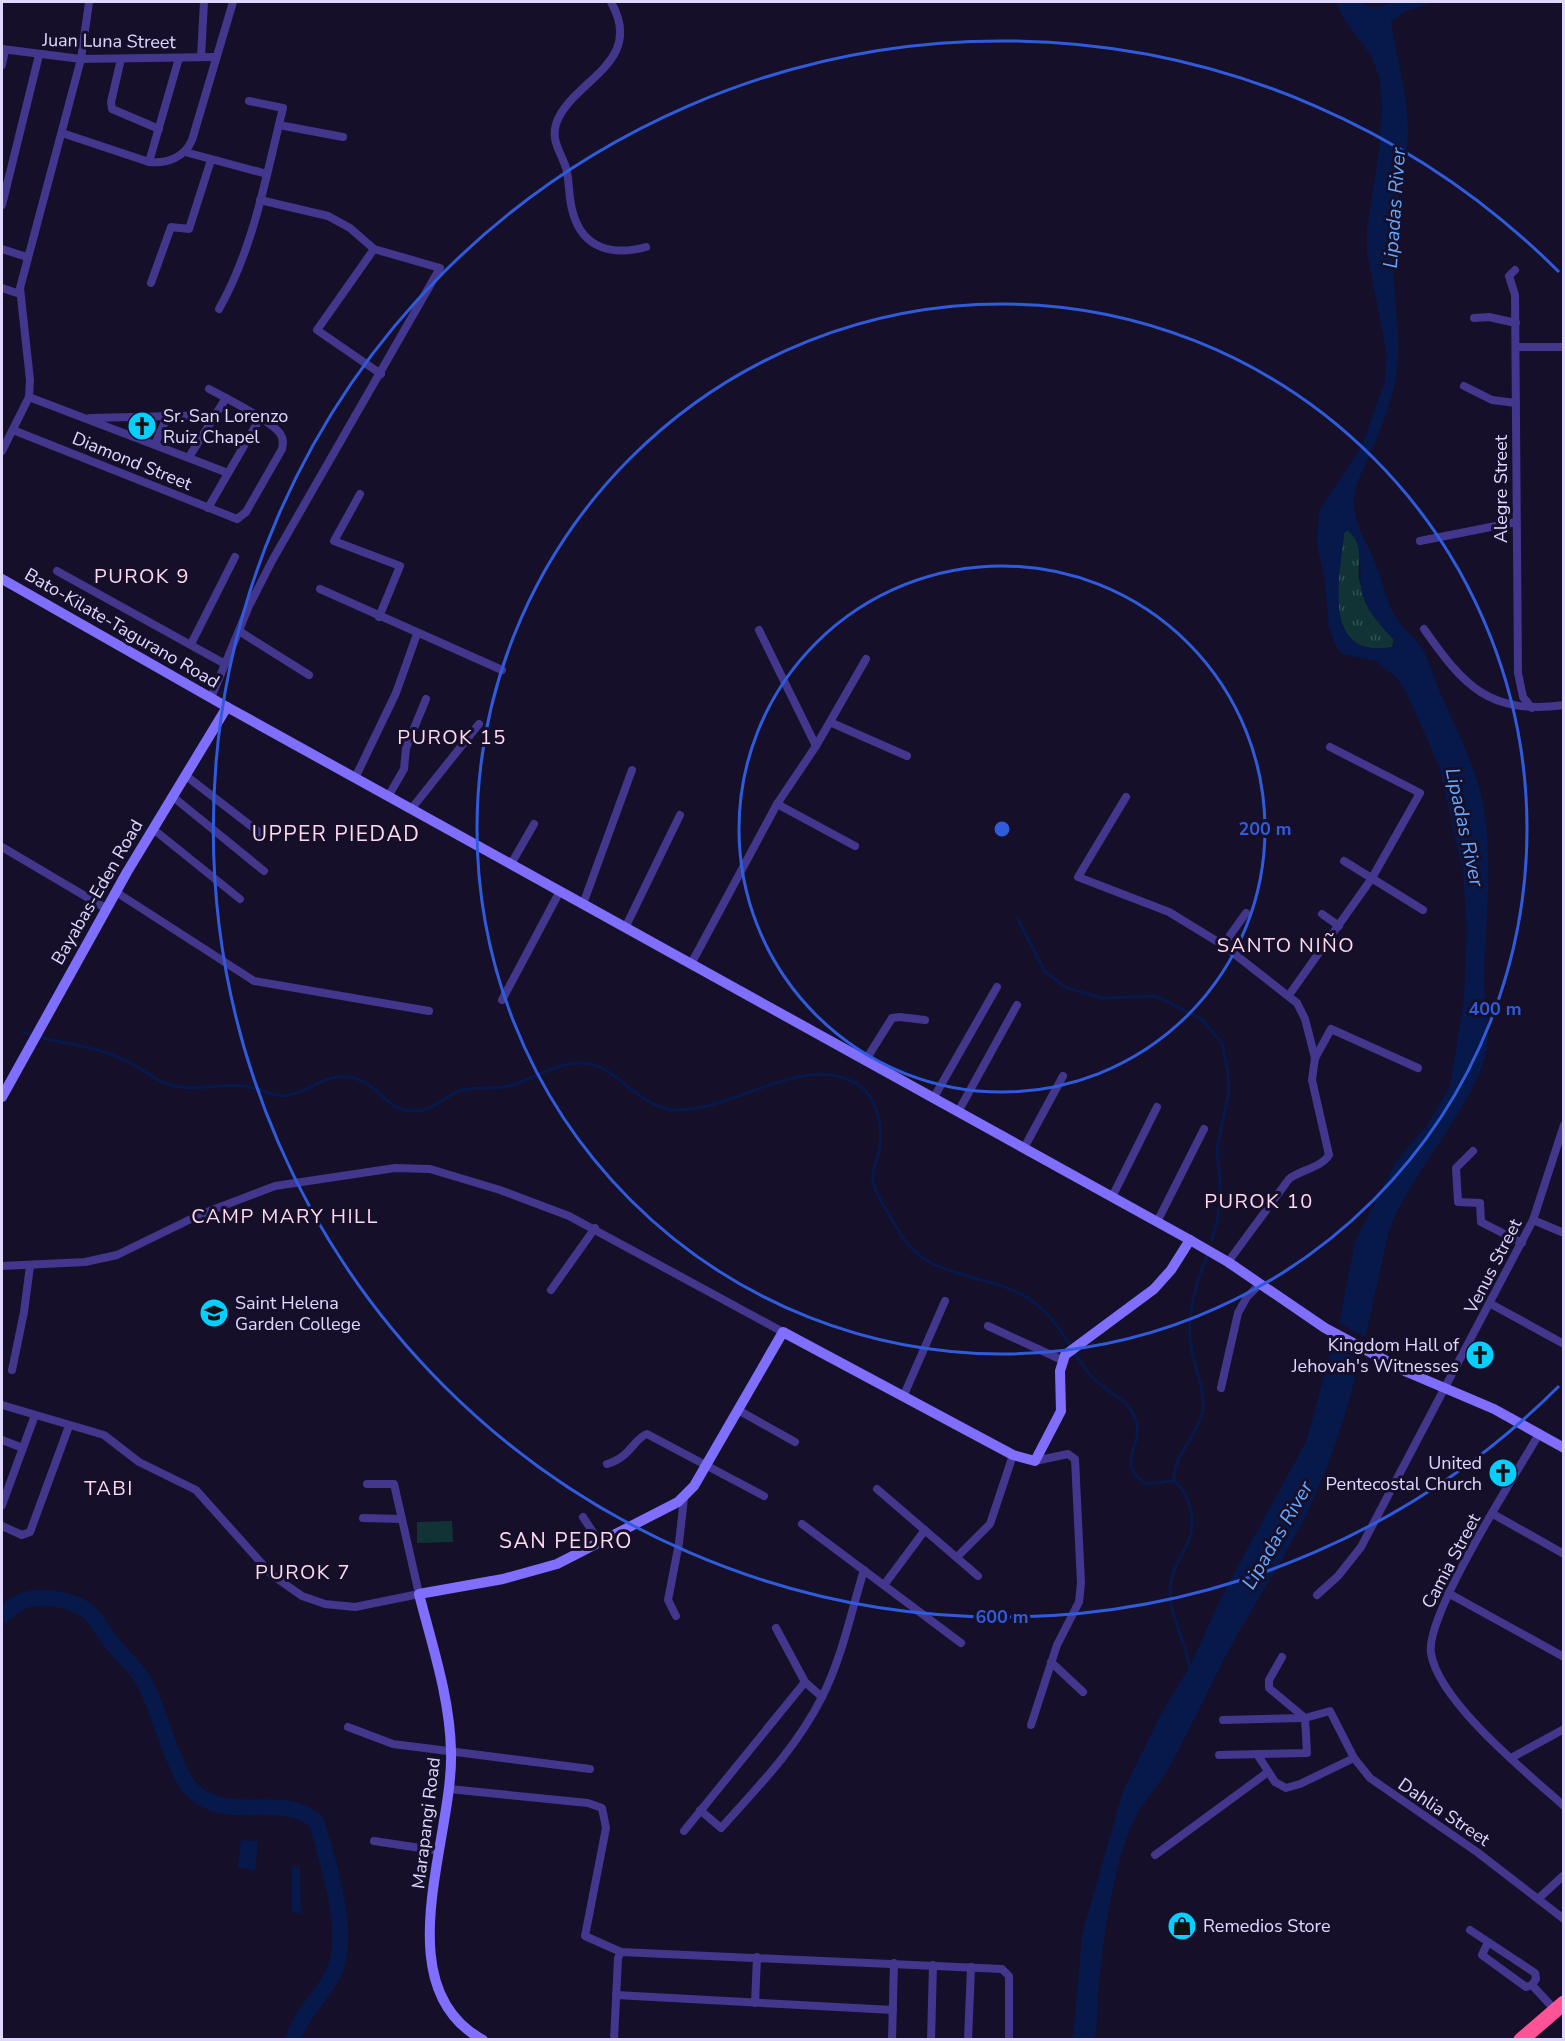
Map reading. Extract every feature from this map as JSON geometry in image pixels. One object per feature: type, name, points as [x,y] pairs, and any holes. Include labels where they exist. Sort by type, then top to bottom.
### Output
[{"type":"highway","points":[[1523,2039],[1559,2007]]},
{"type":"main road","name":"Bato-Kilate-Tagurano Road","points":[[2,579],[227,707],[356,776],[1190,1240],[1228,1262],[1325,1328],[1385,1361],[1494,1409],[1563,1448]]},
{"type":"main road","name":"Bayabas-Eden Road","points":[[2,1097],[116,892],[227,707]]},
{"type":"main road","points":[[419,1594],[542,1569],[600,1544],[684,1498],[706,1466],[783,1332],[1013,1455],[1035,1461],[1061,1411],[1062,1360],[1073,1348],[1154,1288],[1171,1270],[1190,1240]]},
{"type":"main road","name":"Marapangi Road","points":[[419,1594],[445,1703],[452,1750],[430,1935],[434,1975],[447,2010],[456,2021],[483,2040]]},
{"type":"street","points":[[2,451],[29,397],[30,380],[20,294],[27,257],[81,59],[89,2]]},
{"type":"street","points":[[201,57],[204,2]]},
{"type":"street","points":[[62,133],[149,162],[163,162],[185,152],[192,140],[233,2]]},
{"type":"street","points":[[611,2],[619,27],[614,55],[603,71],[569,101],[556,125],[555,145],[565,166],[572,212],[578,227],[588,238],[613,251],[646,246]]},
{"type":"street","points":[[2,64],[3,50]]},
{"type":"street","name":"Juan Luna Street","points":[[3,50],[81,59],[215,57]]},
{"type":"street","points":[[2,205],[39,55]]},
{"type":"street","points":[[149,162],[179,58]]},
{"type":"street","points":[[121,59],[111,102],[112,109],[159,129]]},
{"type":"street","points":[[219,309],[241,267],[283,108],[249,101]]},
{"type":"street","points":[[279,125],[343,137]]},
{"type":"street","points":[[185,152],[267,174]]},
{"type":"street","points":[[151,283],[171,227],[189,229],[211,160]]},
{"type":"street","points":[[211,698],[273,559],[440,268],[374,249],[339,220],[260,200]]},
{"type":"street","points":[[2,249],[27,257]]},
{"type":"street","points":[[374,249],[317,330],[381,374]]},
{"type":"street","name":"Alegre Street","points":[[1515,270],[1509,276],[1515,295],[1516,323],[1519,683],[1523,697],[1532,708]]},
{"type":"street","points":[[2,288],[20,294]]},
{"type":"street","points":[[1474,318],[1489,317],[1516,323]]},
{"type":"street","points":[[1516,347],[1563,347]]},
{"type":"street","points":[[1464,386],[1492,400],[1516,403]]},
{"type":"street","points":[[208,508],[260,418],[209,389]]},
{"type":"street","points":[[29,397],[228,473]]},
{"type":"street","points":[[189,457],[225,398]]},
{"type":"street","points":[[155,444],[168,415]]},
{"type":"street","points":[[85,418],[215,415]]},
{"type":"street","name":"Diamond Street","points":[[13,430],[234,519],[240,518],[246,512],[283,444],[278,432],[260,418]]},
{"type":"street","points":[[360,494],[334,542],[400,566],[379,617]]},
{"type":"street","points":[[1420,541],[1516,522]]},
{"type":"street","points":[[191,644],[235,557]]},
{"type":"street","points":[[57,571],[225,664]]},
{"type":"street","points":[[320,589],[502,670]]},
{"type":"street","points":[[1424,629],[1454,670],[1476,689],[1501,703],[1532,708],[1563,705]]},
{"type":"street","points":[[759,630],[816,746]]},
{"type":"street","points":[[239,631],[309,675]]},
{"type":"street","points":[[356,776],[387,714],[417,634]]},
{"type":"street","points":[[691,964],[777,804],[832,723],[866,659]]},
{"type":"street","points":[[389,795],[404,769],[406,748],[426,699]]},
{"type":"street","points":[[832,723],[907,756]]},
{"type":"street","points":[[412,808],[479,724]]},
{"type":"street","points":[[1289,995],[1372,878],[1420,793],[1330,747]]},
{"type":"street","points":[[583,904],[632,770]]},
{"type":"street","points":[[185,775],[260,833]]},
{"type":"street","points":[[172,796],[264,871]]},
{"type":"street","points":[[1126,797],[1078,877],[1169,912],[1223,945],[1289,995],[1302,1011],[1315,1058],[1313,1092],[1329,1155],[1322,1163],[1288,1179],[1228,1262]]},
{"type":"street","points":[[777,804],[855,846]]},
{"type":"street","points":[[625,927],[680,815]]},
{"type":"street","points":[[511,864],[534,824]]},
{"type":"street","points":[[153,829],[240,899]]},
{"type":"street","points":[[2,847],[107,909]]},
{"type":"street","points":[[1344,861],[1423,910]]},
{"type":"street","points":[[502,1000],[560,891]]},
{"type":"street","points":[[116,892],[254,981],[429,1011]]},
{"type":"street","points":[[1223,945],[1246,913]]},
{"type":"street","points":[[1322,914],[1339,927]]},
{"type":"street","points":[[933,1099],[997,987]]},
{"type":"street","points":[[958,1112],[1017,1005]]},
{"type":"street","points":[[865,1061],[892,1018],[925,1020]]},
{"type":"street","points":[[1315,1058],[1331,1029],[1418,1068]]},
{"type":"street","points":[[1024,1148],[1063,1076]]},
{"type":"street","points":[[1112,1197],[1157,1107]]},
{"type":"street","name":"Venus Street","points":[[1317,1595],[1338,1576],[1361,1547],[1491,1304],[1533,1220],[1563,1125]]},
{"type":"street","points":[[1157,1222],[1204,1129]]},
{"type":"street","points":[[1473,1151],[1456,1168],[1458,1202],[1480,1203],[1481,1222],[1522,1243]]},
{"type":"street","points":[[2,1266],[85,1262],[117,1256],[199,1215],[275,1186],[395,1168],[447,1172],[542,1206],[595,1228],[783,1332]]},
{"type":"street","points":[[1533,1220],[1563,1233]]},
{"type":"street","points":[[551,1290],[595,1228]]},
{"type":"street","points":[[12,1370],[30,1266]]},
{"type":"street","points":[[1221,1388],[1242,1304],[1260,1284]]},
{"type":"street","points":[[903,1397],[945,1302]]},
{"type":"street","points":[[1491,1304],[1563,1344]]},
{"type":"street","points":[[988,1326],[1062,1360]]},
{"type":"street","points":[[2,1405],[104,1435],[139,1462],[196,1490],[272,1575],[302,1596],[326,1604],[355,1607],[419,1594],[394,1485],[368,1485]]},
{"type":"street","points":[[738,1410],[795,1442]]},
{"type":"street","points":[[2,1505],[35,1415]]},
{"type":"street","points":[[2,1526],[22,1535],[30,1532],[69,1426]]},
{"type":"street","points":[[607,1464],[624,1457],[642,1435],[647,1434],[764,1496]]},
{"type":"street","name":"Camia Street","points":[[1539,1434],[1448,1593],[1437,1617],[1430,1642],[1434,1667],[1453,1698],[1511,1758],[1563,1806]]},
{"type":"street","points":[[2,1440],[23,1448]]},
{"type":"street","points":[[1030,1725],[1051,1662],[1081,1593],[1074,1456],[1068,1454],[1035,1461]]},
{"type":"street","points":[[957,1557],[990,1524],[1013,1455]]},
{"type":"street","points":[[877,1489],[978,1576]]},
{"type":"street","points":[[676,1616],[668,1599],[682,1526],[684,1498]]},
{"type":"street","points":[[1493,1514],[1563,1554]]},
{"type":"street","points":[[583,1517],[600,1544]]},
{"type":"street","points":[[363,1518],[402,1519]]},
{"type":"street","points":[[802,1524],[961,1643]]},
{"type":"street","points":[[884,1585],[925,1530]]},
{"type":"street","points":[[700,1810],[721,1828],[781,1761],[807,1725],[834,1668],[864,1570]]},
{"type":"street","points":[[1448,1593],[1563,1657]]},
{"type":"street","points":[[776,1628],[805,1682],[822,1697]]},
{"type":"street","points":[[1219,1755],[1307,1753],[1305,1718],[1269,1688],[1269,1680],[1282,1657]]},
{"type":"street","points":[[1051,1662],[1083,1692]]},
{"type":"street","points":[[684,1831],[805,1682]]},
{"type":"street","name":"Dahlia Street","points":[[1305,1718],[1330,1711],[1362,1770],[1382,1787],[1478,1852],[1563,1919]]},
{"type":"street","points":[[1223,1720],[1305,1718]]},
{"type":"street","points":[[348,1727],[380,1741],[590,1769]]},
{"type":"street","points":[[1511,1758],[1563,1729]]},
{"type":"street","points":[[1257,1754],[1280,1786],[1293,1787],[1354,1758]]},
{"type":"street","points":[[1155,1855],[1268,1772]]},
{"type":"street","points":[[449,1789],[588,1803],[602,1808],[606,1828],[585,1936],[621,1952],[757,1956],[1002,1969],[1008,1972],[1009,2040]]},
{"type":"street","points":[[374,1841],[440,1851]]},
{"type":"street","points":[[1538,1899],[1563,1875]]},
{"type":"street","points":[[1470,1930],[1535,1973],[1536,1979],[1532,1985],[1526,1987],[1482,1955],[1488,1942]]},
{"type":"street","points":[[614,2040],[618,1958],[621,1952]]},
{"type":"street","points":[[755,2003],[757,1956]]},
{"type":"street","points":[[892,2040],[894,1963]]},
{"type":"street","points":[[930,2040],[933,1965]]},
{"type":"street","points":[[968,2040],[971,1967]]},
{"type":"street","points":[[1532,1985],[1559,2007]]},
{"type":"street","points":[[616,1995],[893,2010]]},
{"type":"green space","points":[[1347,530],[1357,542],[1359,549],[1359,576],[1366,599],[1373,613],[1394,640],[1392,647],[1369,648],[1353,641],[1344,628],[1339,611],[1338,591],[1344,533]]},
{"type":"green space","points":[[452,1521],[453,1542],[417,1543],[417,1522]]},
{"type":"water","name":"Lipadas River","points":[[1336,2],[1361,2],[1369,7],[1379,7],[1393,2],[1435,2],[1406,11],[1391,21],[1408,121],[1407,150],[1393,240],[1398,335],[1397,367],[1390,402],[1357,485],[1354,504],[1357,522],[1375,562],[1390,606],[1396,618],[1424,652],[1470,760],[1481,795],[1488,841],[1484,992],[1488,1042],[1483,1063],[1462,1106],[1411,1187],[1389,1230],[1356,1376],[1321,1483],[1295,1536],[1230,1648],[1171,1764],[1132,1824],[1122,1851],[1109,1908],[1098,1992],[1095,2039],[1073,2040],[1082,1935],[1123,1791],[1161,1714],[1190,1666],[1225,1590],[1306,1442],[1340,1319],[1355,1241],[1396,1162],[1428,1124],[1450,1086],[1464,1000],[1467,928],[1463,872],[1439,766],[1398,679],[1376,661],[1342,654],[1336,646],[1329,627],[1324,575],[1317,546],[1319,511],[1362,446],[1385,380],[1387,355],[1367,252],[1367,229],[1379,151],[1382,108],[1380,80],[1372,57],[1344,19]],"holes":[[[1347,530],[1353,536],[1359,552],[1363,597],[1372,615],[1394,640],[1392,647],[1369,648],[1354,641],[1344,628],[1338,591],[1340,570],[1344,533]]]},
{"type":"water","points":[[241,1840],[258,1841],[255,1871],[238,1867]]},
{"type":"water","points":[[292,1867],[300,1867],[301,1914],[292,1912]]},
{"type":"pier","points":[[1337,1322],[1367,1338],[1362,1361],[1331,1344]]},
{"type":"waterway","points":[[1018,919],[1045,972],[1067,988],[1102,998],[1156,996],[1201,1019],[1222,1043],[1229,1091],[1217,1149],[1220,1182],[1218,1217],[1212,1240]]},
{"type":"waterway","points":[[23,1032],[29,1034]]},
{"type":"waterway","points":[[42,1038],[105,1052],[175,1086],[193,1088],[246,1086],[283,1096],[332,1078],[348,1077],[366,1083],[396,1106],[415,1111],[428,1109],[459,1091],[509,1086],[573,1063],[595,1065],[618,1078],[651,1103],[677,1110],[699,1108],[721,1102],[792,1078],[814,1075],[836,1076],[857,1084],[870,1097],[875,1106],[880,1126],[880,1146],[873,1182],[881,1201],[912,1249],[943,1268],[1018,1293],[1044,1311],[1091,1376],[1123,1401],[1133,1413],[1137,1430],[1131,1461],[1137,1476],[1146,1484],[1174,1481],[1184,1493],[1190,1507],[1191,1531],[1175,1569],[1170,1600],[1190,1670]]},
{"type":"waterway","points":[[1174,1481],[1177,1463],[1202,1414],[1202,1389],[1191,1346],[1190,1323],[1196,1289],[1207,1256]]},
{"type":"waterway","points":[[2,1615],[20,1602],[37,1598],[66,1601],[83,1608],[93,1616],[115,1647],[141,1677],[180,1771],[192,1790],[206,1800],[222,1805],[286,1808],[302,1812],[316,1821],[337,1900],[340,1943],[337,1962],[331,1978],[305,2015],[293,2040]]},
{"type":"place","name":"Sr. San Lorenzo Ruiz Chapel","points":[[142,426]]},
{"type":"place","name":"Saint Helena Garden College","points":[[214,1313]]},
{"type":"place","name":"Kingdom Hall of Jehovah's Witnesses","points":[[1480,1355]]},
{"type":"place","name":"United Pentecostal Church","points":[[1503,1473]]},
{"type":"place","name":"Remedios Store","points":[[1182,1926]]},
{"type":"district","name":"PUROK 9","points":[[142,576]]},
{"type":"district","name":"PUROK 15","points":[[452,737]]},
{"type":"district","name":"UPPER PIEDAD","points":[[336,834]]},
{"type":"district","name":"SANTO NIÑO","points":[[1286,945]]},
{"type":"district","name":"PUROK 10","points":[[1259,1201]]},
{"type":"district","name":"CAMP MARY HILL","points":[[285,1216]]},
{"type":"district","name":"TABI","points":[[109,1488]]},
{"type":"district","name":"SAN PEDRO","points":[[566,1541]]},
{"type":"district","name":"PUROK 7","points":[[303,1572]]}]
